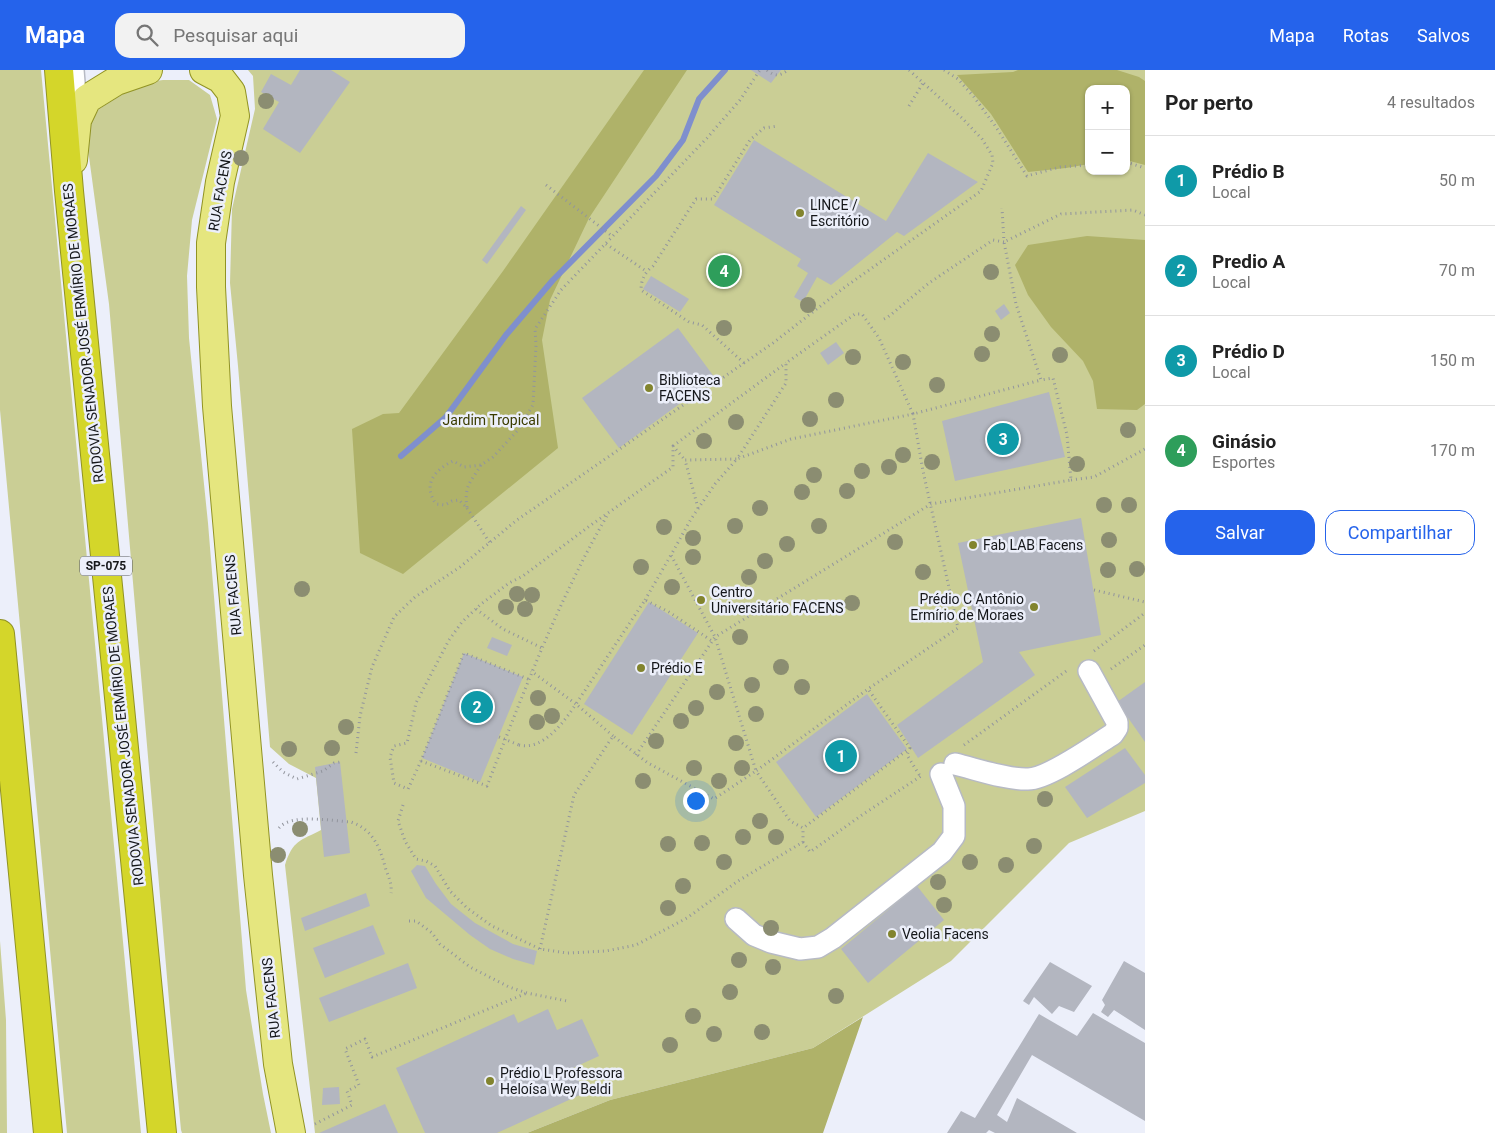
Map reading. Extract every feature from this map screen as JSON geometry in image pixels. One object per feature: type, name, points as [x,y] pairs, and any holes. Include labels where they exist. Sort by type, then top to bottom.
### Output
[{"type":"highway","name":"RODOVIA SENADOR JOSÉ ERMÍRIO DE MORAES","points":[[59,70],[69,191],[162,1133]]},
{"type":"highway","points":[[0,634],[48,1133]]},
{"type":"highway","points":[[28,1133],[38,1022]]},
{"type":"highway","points":[[156,1061],[172,1133]]},
{"type":"main road","points":[[69,191],[78,120],[87,99],[116,81],[148,70]]},
{"type":"main road","name":"RUA FACENS","points":[[204,70],[221,79],[231,92],[235,116],[220,182],[211,243],[211,287],[217,406],[258,875],[278,1064],[303,1128]]},
{"type":"lane","points":[[73,70],[78,120]]},
{"type":"lane","points":[[736,919],[754,935],[771,942],[800,949],[818,947],[833,938],[942,852],[954,836],[954,806],[941,767],[1028,779],[1051,772],[1113,734],[1117,728],[1117,722],[1087,668]]},
{"type":"path","points":[[467,508],[465,495],[469,481],[482,465],[493,457],[518,430],[533,406],[535,329],[561,290],[707,138],[740,100],[760,70]]},
{"type":"path","points":[[767,70],[772,75],[781,75],[788,70]]},
{"type":"path","points":[[356,753],[360,716],[372,667],[394,617],[414,597],[460,567],[517,520],[773,344],[845,287],[981,191],[993,163],[992,155],[982,138],[909,70]]},
{"type":"path","points":[[944,70],[958,79],[974,97],[996,127],[1027,176],[1060,168],[1085,165]]},
{"type":"path","points":[[909,106],[923,83]]},
{"type":"path","points":[[744,363],[702,325],[689,322],[642,290],[641,286],[646,271],[653,266],[696,199],[713,199],[750,140],[764,128],[778,126]]},
{"type":"path","points":[[1130,163],[1145,168]]},
{"type":"path","points":[[546,185],[612,236]]},
{"type":"path","points":[[1002,208],[1004,242],[1016,304],[1041,380]]},
{"type":"path","points":[[884,319],[929,283],[993,240],[1004,242],[1061,214],[1133,210],[1145,215]]},
{"type":"path","points":[[606,244],[646,271]]},
{"type":"path","points":[[531,671],[576,704],[636,755],[714,799],[756,771],[868,689],[958,628],[913,414],[879,338],[862,314],[855,314],[673,446]]},
{"type":"path","points":[[499,737],[528,747],[544,740],[567,718],[645,600],[714,484],[737,459],[786,383],[786,363]]},
{"type":"path","points":[[685,460],[737,459],[791,439],[913,414],[1053,378],[1067,435],[1070,480]]},
{"type":"path","points":[[673,446],[685,460],[698,509]]},
{"type":"path","points":[[528,679],[464,653],[408,789],[394,783],[390,756],[394,746],[407,743],[416,703],[449,640],[462,622],[509,583],[523,576],[673,467],[673,446]]},
{"type":"path","points":[[636,755],[715,637],[931,504],[1094,477],[1145,449]]},
{"type":"path","points":[[482,465],[464,467],[454,461],[441,467],[429,484],[430,495],[436,504],[445,505],[452,501],[460,500],[490,542]]},
{"type":"path","points":[[421,761],[487,786],[531,671],[592,542],[609,512]]},
{"type":"path","points":[[671,555],[715,637],[756,771],[790,821],[803,828]]},
{"type":"path","points":[[1094,590],[1145,602]]},
{"type":"path","points":[[645,600],[669,612],[712,641]]},
{"type":"path","points":[[476,609],[503,629],[542,648]]},
{"type":"path","points":[[803,828],[803,842],[810,852],[862,815],[941,767],[1087,668],[1145,614]]},
{"type":"path","points":[[1087,668],[1145,645]]},
{"type":"path","points":[[868,689],[910,748]]},
{"type":"path","points":[[540,949],[574,795],[613,736]]},
{"type":"path","points":[[910,748],[907,754],[941,767]]},
{"type":"path","points":[[803,828],[910,748]]},
{"type":"path","points":[[403,805],[398,821],[405,841],[416,859],[426,861],[435,866],[450,891],[467,908],[492,926],[540,949],[567,953],[606,951],[636,944],[687,918],[738,881],[803,842]]},
{"type":"path","points":[[274,833],[282,824],[293,819],[358,824],[378,843],[392,885],[391,893]]},
{"type":"path","points":[[409,921],[416,920],[432,933],[440,944],[470,967],[509,987],[527,993],[567,1001]]},
{"type":"path","points":[[303,1128],[352,1105],[347,1091],[359,1084],[345,1049],[365,1038],[372,1057],[527,993]]},
{"type":"green space","points":[[0,70],[41,70],[141,1133],[67,1133],[0,410]]},
{"type":"green space","name":"Centro Universitário FACENS","points":[[248,70],[1145,70],[1145,811],[1069,843],[951,961],[813,1048],[610,1100],[527,1133],[315,1133],[285,865],[291,851],[298,842],[321,830],[316,778],[289,764],[270,747],[230,283],[232,209],[255,109],[253,76]]},
{"type":"green space","name":"Jardim Tropical","points":[[644,70],[687,70],[589,218],[550,300],[542,340],[558,448],[403,574],[360,553],[352,429],[383,414],[399,413],[503,271]]},
{"type":"green space","points":[[1018,70],[1117,70],[1139,77],[1145,81],[1145,165],[1130,161],[1130,85],[1085,85],[1085,165],[1028,172],[991,114],[957,75],[1013,72]]},
{"type":"green space","points":[[163,80],[189,80],[210,95],[217,119],[192,220],[187,276],[189,338],[208,523],[246,990],[271,1133],[182,1133],[181,1130],[109,304],[87,142],[90,123],[99,109],[140,83]]},
{"type":"green space","points":[[1087,236],[1145,240],[1145,404],[1137,410],[1097,409],[1093,381],[1083,361],[1051,327],[1028,295],[1015,265],[1028,245]]},
{"type":"green space","points":[[0,941],[6,1020],[7,1133],[0,1133]]},
{"type":"green space","points":[[863,1017],[823,1133],[527,1133],[610,1100],[813,1048]]},
{"type":"building","points":[[300,70],[331,70],[350,82],[300,153],[263,129],[279,102],[261,92],[271,74],[291,85]]},
{"type":"building","points":[[751,70],[781,70],[771,83]]},
{"type":"building","name":"LINCE / Escritório","points":[[754,140],[886,221],[928,153],[978,182],[904,236],[897,232],[831,285],[817,277],[803,302],[794,297],[808,273],[797,266],[801,259],[714,205]]},
{"type":"building","points":[[521,206],[526,210],[487,264],[482,260]]},
{"type":"building","points":[[651,276],[689,299],[680,312],[643,289]]},
{"type":"building","points":[[1004,304],[1010,313],[1001,320],[995,311]]},
{"type":"building","name":"Biblioteca FACENS","points":[[678,328],[715,378],[619,448],[582,398]]},
{"type":"building","points":[[836,342],[844,353],[828,365],[820,353]]},
{"type":"building","points":[[1049,392],[1065,457],[955,481],[942,421]]},
{"type":"building","name":"Prédio C Antônio Ermírio de Moraes","points":[[1081,518],[1101,635],[1019,652],[1035,675],[918,758],[897,725],[983,662],[958,543]]},
{"type":"building","name":"Prédio E","points":[[649,602],[698,633],[632,735],[584,704]]},
{"type":"building","points":[[492,637],[512,645],[507,656],[487,648]]},
{"type":"building","points":[[464,653],[523,677],[480,782],[422,758]]},
{"type":"building","points":[[1145,682],[1145,742],[1117,702]]},
{"type":"building","points":[[867,694],[907,749],[816,817],[776,762]]},
{"type":"building","points":[[1125,748],[1145,775],[1145,783],[1087,818],[1065,787]]},
{"type":"building","points":[[340,762],[350,853],[324,857],[315,767]]},
{"type":"building","points":[[417,865],[425,866],[451,904],[475,923],[513,944],[537,951],[534,965],[513,959],[490,949],[470,935],[426,898],[411,871]]},
{"type":"building","name":"Veolia Facens","points":[[917,886],[944,920],[868,983],[841,949]]},
{"type":"building","points":[[366,893],[370,906],[305,931],[301,918]]},
{"type":"building","points":[[373,925],[385,954],[325,978],[313,948]]},
{"type":"building","points":[[1124,961],[1145,973],[1145,1030],[1114,1010],[1108,1017],[1101,1012],[1105,1005],[1102,1000]]},
{"type":"building","points":[[1050,962],[1092,986],[1074,1012],[1059,1006],[1052,1014],[1034,997],[1029,1005],[1023,1001]]},
{"type":"building","points":[[408,963],[417,988],[329,1022],[319,998]]},
{"type":"building","name":"Prédio L Professora Heloísa Wey Beldi","points":[[548,1009],[557,1030],[582,1019],[599,1056],[573,1068],[584,1093],[497,1133],[425,1133],[396,1068],[514,1014],[518,1023]]},
{"type":"building","points":[[1093,1013],[1145,1043],[1145,1121],[1032,1055],[997,1115],[1007,1122],[1017,1098],[1077,1133],[995,1133],[989,1130],[986,1133],[947,1133],[961,1111],[975,1118],[1039,1014],[1077,1036]]},
{"type":"building","points":[[339,1087],[340,1104],[322,1105],[323,1088]]},
{"type":"building","points":[[385,1104],[398,1133],[319,1133]]},
{"type":"waterway","points":[[401,456],[446,417],[506,335],[553,280],[656,176],[683,140],[699,99],[725,70]]},
{"type":"place","name":"LINCE / Escritório","points":[[800,213]]},
{"type":"place","name":"Ginásio","points":[[724,271]]},
{"type":"place","name":"Biblioteca FACENS","points":[[649,388]]},
{"type":"place","name":"Prédio D","points":[[1003,439]]},
{"type":"place","name":"Fab LAB Facens","points":[[973,545]]},
{"type":"place","name":"Centro Universitário FACENS","points":[[701,600]]},
{"type":"place","name":"Prédio C Antônio Ermírio de Moraes","points":[[1034,607]]},
{"type":"place","name":"Prédio E","points":[[641,668]]},
{"type":"place","name":"Predio A","points":[[477,707]]},
{"type":"place","name":"Prédio B","points":[[841,756]]},
{"type":"place","name":"Veolia Facens","points":[[892,934]]},
{"type":"place","name":"Prédio L Professora Heloísa Wey Beldi","points":[[490,1081]]}]
